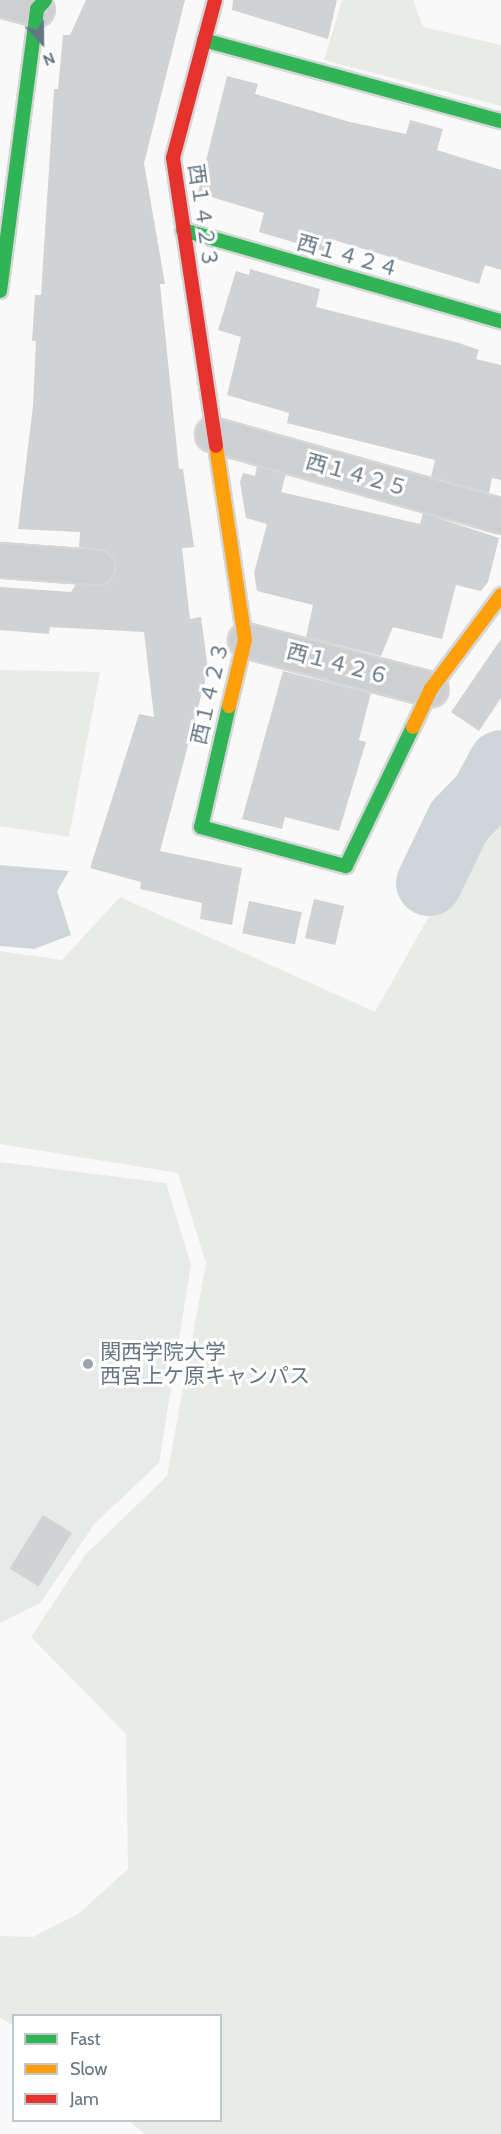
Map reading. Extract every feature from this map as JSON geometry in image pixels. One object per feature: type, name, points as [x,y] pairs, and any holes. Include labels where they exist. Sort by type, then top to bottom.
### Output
[{"type":"street","points":[[0,298],[41,5],[3,0]]},
{"type":"street","name":"西１４２３","points":[[215,0],[173,159],[245,640],[201,827],[346,866],[431,689],[501,595]]},
{"type":"street","points":[[204,40],[501,121]]},
{"type":"street","name":"西１４２４","points":[[183,230],[501,321]]},
{"type":"street","name":"西１４２５","points":[[213,434],[501,516]]},
{"type":"street","points":[[0,560],[97,567]]},
{"type":"street","name":"西１４２６","points":[[245,640],[431,689]]},
{"type":"shaded area","points":[[342,0],[413,0],[423,27],[501,45],[501,106],[324,60]]},
{"type":"shaded area","points":[[0,670],[100,672],[69,837],[0,826]]},
{"type":"shaded area","points":[[501,789],[501,2134],[145,2134],[130,2122],[222,2122],[222,2014],[12,2014],[12,2024],[0,2018],[0,1936],[33,1937],[78,1914],[128,1869],[126,1734],[31,1637],[85,1555],[167,1476],[206,1263],[178,1173],[0,1144],[0,951],[62,960],[120,897],[375,1012]]},
{"type":"shaded area","points":[[0,865],[69,871],[57,891],[71,935],[34,949],[0,946]]},
{"type":"shaded area","name":"関西学院大学 西宮上ケ原キャンパス","points":[[0,1162],[166,1183],[191,1265],[159,1463],[96,1522],[40,1603],[0,1623]]},
{"type":"building","points":[[86,0],[185,0],[144,163],[165,284],[160,284],[179,469],[183,469],[194,547],[182,548],[190,619],[201,617],[208,670],[160,851],[242,868],[232,925],[200,919],[202,903],[140,889],[141,882],[90,868],[139,714],[154,717],[144,632],[50,627],[49,634],[0,630],[0,587],[71,592],[76,584],[106,584],[116,569],[107,551],[79,547],[80,532],[18,529],[33,406],[36,341],[32,341],[35,295],[41,295],[54,89],[58,89],[63,35],[70,35]]},
{"type":"building","points":[[233,0],[337,0],[328,39],[232,10]]},
{"type":"building","points":[[227,76],[258,84],[255,94],[350,122],[406,134],[410,120],[443,129],[437,150],[501,170],[501,270],[485,265],[479,284],[334,240],[330,253],[259,232],[264,213],[198,193]]},
{"type":"building","points":[[250,269],[320,289],[316,307],[459,343],[479,350],[476,359],[501,365],[501,480],[492,478],[489,493],[431,477],[435,460],[287,423],[289,413],[227,395],[241,337],[218,330],[236,271],[249,275]]},
{"type":"building","points":[[257,466],[286,474],[281,492],[420,524],[423,513],[499,538],[488,582],[481,591],[456,585],[442,639],[393,627],[381,656],[306,637],[313,605],[257,591],[254,573],[267,524],[246,518],[240,482],[243,473],[255,476]]},
{"type":"building","points":[[501,639],[501,698],[479,731],[451,712]]},
{"type":"building","points":[[283,671],[371,693],[359,740],[366,742],[339,831],[285,817],[282,829],[242,819]]},
{"type":"building","points":[[314,899],[344,906],[335,945],[305,938]]},
{"type":"building","points":[[249,901],[302,912],[295,945],[242,933]]},
{"type":"building","points":[[43,1515],[72,1533],[38,1586],[10,1568]]},
{"type":"waterway","points":[[429,883],[459,821],[484,795],[501,763]]},
{"type":"traffic: fast","points":[[0,291],[37,9],[45,0]]},
{"type":"traffic: fast","points":[[204,40],[501,121]]},
{"type":"traffic: fast","points":[[183,230],[501,321]]},
{"type":"traffic: fast","points":[[229,706],[201,827],[346,866],[413,727]]},
{"type":"traffic: slow","points":[[216,446],[245,640],[229,706]]},
{"type":"traffic: slow","points":[[413,727],[431,689],[501,595]]},
{"type":"traffic: jam","points":[[215,0],[173,158],[216,446]]},
{"type":"place","name":"関西学院大学 西宮上ケ原キャンパス","points":[[88,1364]]}]
